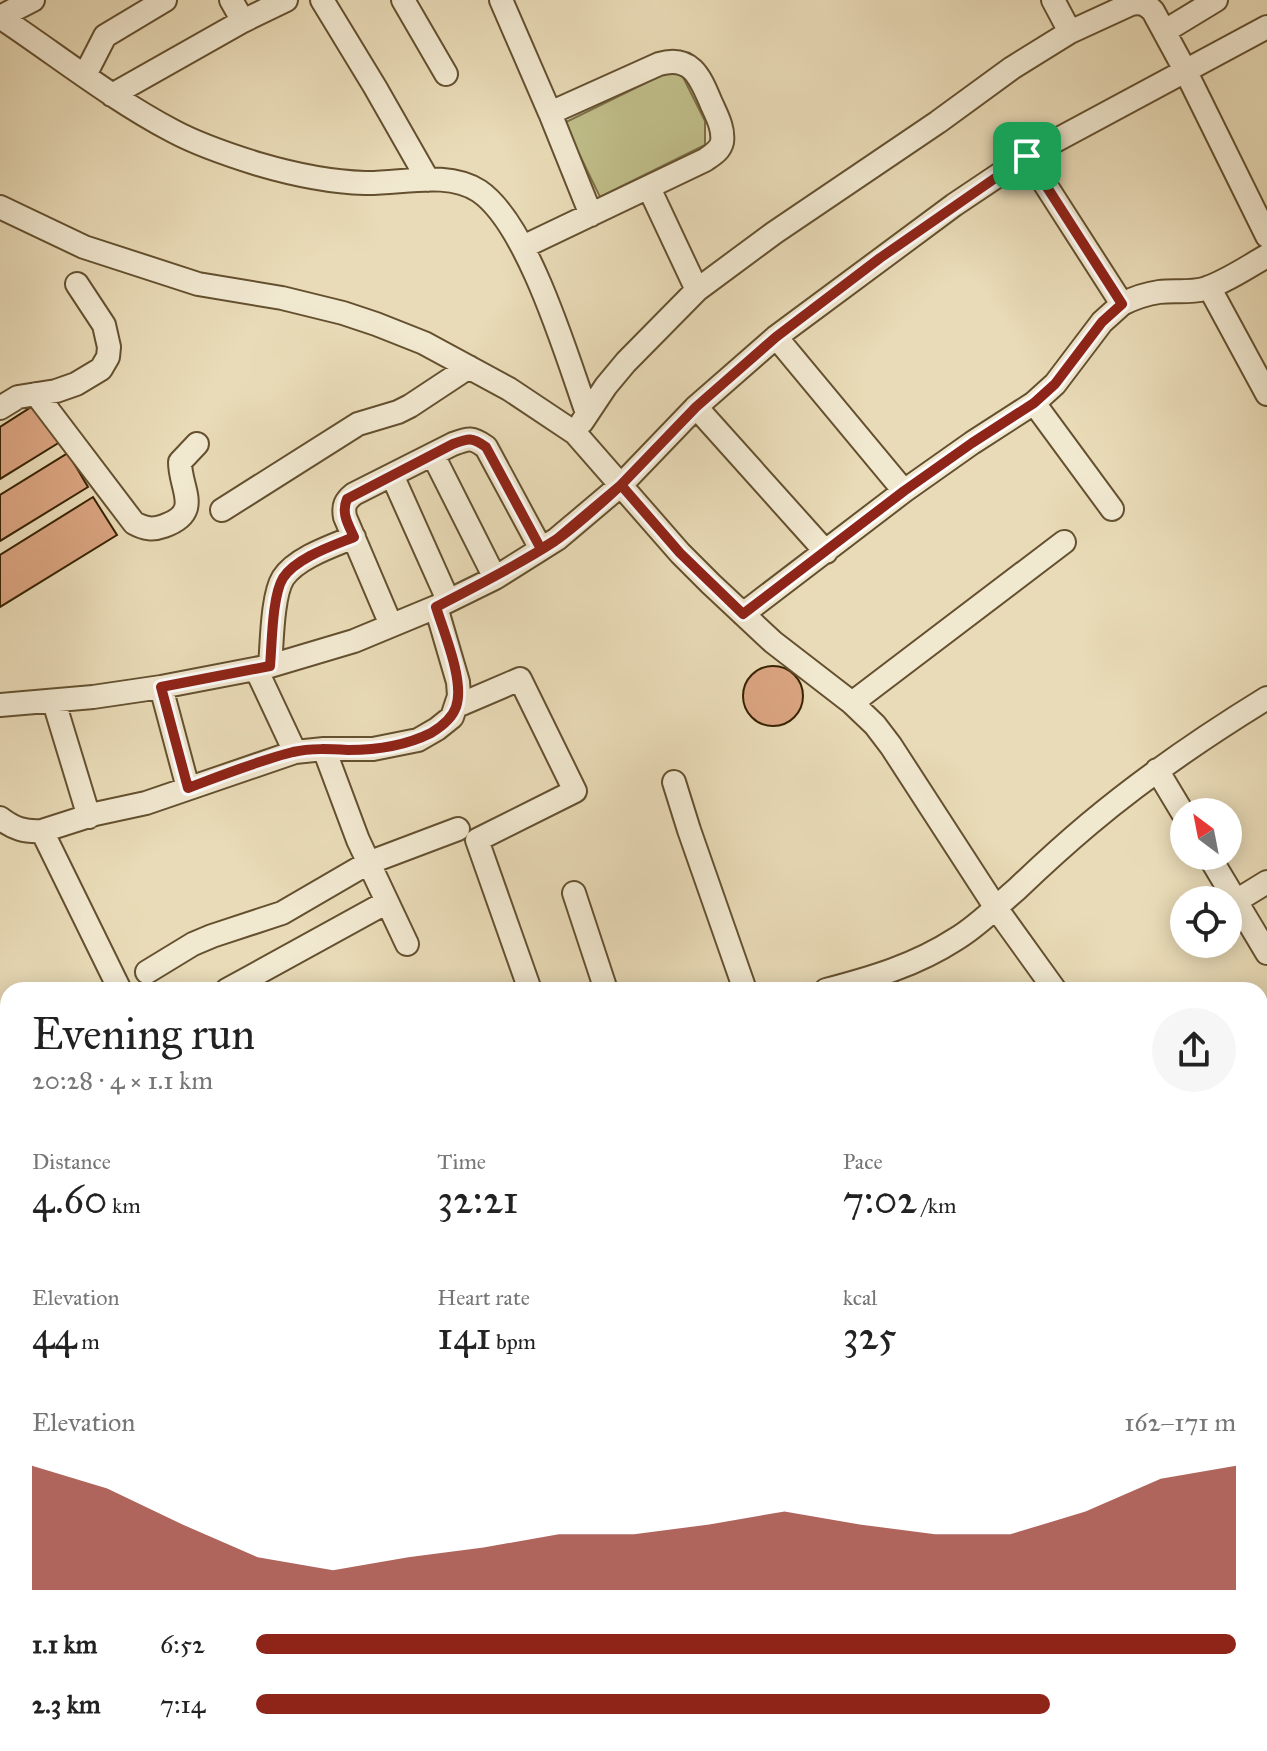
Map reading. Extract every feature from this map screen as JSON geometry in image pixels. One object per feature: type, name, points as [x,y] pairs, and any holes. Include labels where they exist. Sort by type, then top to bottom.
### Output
[{"type":"street","points":[[33,0],[0,17],[112,95],[174,131],[215,149],[258,164],[339,181],[428,180],[466,184],[481,193],[495,207],[523,247],[587,413]]},
{"type":"street","points":[[85,75],[105,36],[165,0]]},
{"type":"street","points":[[231,0],[243,21]]},
{"type":"street","points":[[112,95],[286,0]]},
{"type":"street","points":[[322,0],[428,180]]},
{"type":"street","points":[[403,0],[446,74]]},
{"type":"street","points":[[501,0],[591,215]]},
{"type":"street","points":[[1053,0],[1070,32]]},
{"type":"street","points":[[1165,31],[1216,0]]},
{"type":"street","points":[[575,433],[626,362],[697,290],[1012,68],[1070,32],[1131,4],[1139,2],[1147,5],[1165,31],[1267,236]]},
{"type":"street","points":[[0,705],[54,702],[161,687],[263,667],[354,641],[495,578],[557,539],[621,485],[696,407],[776,337],[880,258],[1027,156],[1267,27]]},
{"type":"street","points":[[523,247],[705,160],[718,151],[722,143],[720,123],[700,78],[693,69],[677,61],[659,64],[550,113]]},
{"type":"street","points":[[1027,156],[1122,304]]},
{"type":"street","points":[[649,188],[697,290]]},
{"type":"street","points":[[0,207],[84,247],[198,284],[282,298],[343,313],[424,343],[509,389],[575,433],[680,553],[773,642],[852,703],[875,725],[996,908],[1049,982]]},
{"type":"street","points":[[743,614],[904,491],[1034,403],[1055,384],[1102,322],[1122,304],[1149,294],[1209,287],[1267,256]]},
{"type":"street","points":[[0,408],[18,397],[56,391],[76,384],[101,369],[108,357],[109,347],[104,325],[77,284]]},
{"type":"street","points":[[1209,287],[1267,394]]},
{"type":"street","points":[[776,337],[904,491]]},
{"type":"street","points":[[222,510],[358,424],[410,406],[469,367]]},
{"type":"street","points":[[36,394],[134,523],[144,529],[158,528],[182,516],[188,497],[180,462],[197,444]]},
{"type":"street","points":[[1034,403],[1112,509]]},
{"type":"street","points":[[696,407],[826,552]]},
{"type":"street","points":[[391,625],[345,517],[344,507],[347,499],[392,475],[468,438],[477,440],[486,447],[541,549]]},
{"type":"street","points":[[433,455],[495,578]]},
{"type":"street","points":[[0,818],[27,832],[42,831],[146,803],[295,752],[373,749],[418,740],[452,717],[457,706],[458,682],[442,604],[392,475]]},
{"type":"street","points":[[295,752],[263,667],[277,593],[283,578],[292,568],[354,537]]},
{"type":"street","points":[[852,703],[1064,542]]},
{"type":"street","points":[[457,706],[520,679],[575,791],[477,840],[527,982]]},
{"type":"street","points":[[161,687],[188,788]]},
{"type":"street","points":[[859,982],[911,964],[957,939],[1089,824],[1157,770],[1267,698]]},
{"type":"street","points":[[54,702],[89,817]]},
{"type":"street","points":[[324,749],[368,863],[407,944]]},
{"type":"street","points":[[1157,770],[1174,798]]},
{"type":"street","points":[[674,782],[742,982]]},
{"type":"street","points":[[147,972],[193,944],[282,913],[368,863],[458,829]]},
{"type":"street","points":[[42,831],[116,982]]},
{"type":"street","points":[[1242,897],[1267,882]]},
{"type":"street","points":[[574,893],[603,982]]},
{"type":"street","points":[[242,982],[387,902]]},
{"type":"street","points":[[1242,911],[1267,953]]},
{"type":"shaded area","points":[[678,67],[705,121],[705,145],[600,197],[564,123]]},
{"type":"building","points":[[36,404],[60,442],[0,479],[0,427]]},
{"type":"building","points":[[68,453],[88,487],[0,541],[0,495]]},
{"type":"building","points":[[93,497],[117,535],[0,607],[0,555]]},
{"type":"building","points":[[773,666],[785,668],[794,675],[801,684],[801,708],[794,717],[785,724],[773,726],[761,724],[752,717],[745,708],[743,696],[745,684],[752,675],[761,668]]},
{"type":"route","points":[[1027,156],[880,258],[776,337],[696,407],[621,485],[541,549],[486,447],[477,440],[468,438],[453,444],[347,499],[345,517],[354,537],[312,556],[292,568],[283,578],[277,593],[270,666],[161,687],[188,788],[295,752],[394,746],[418,740],[437,729],[452,717],[459,696],[458,682],[436,607],[495,578],[557,539],[621,485],[680,553],[743,614],[904,491],[1034,403],[1055,384],[1102,322],[1122,304],[1027,156]]}]
